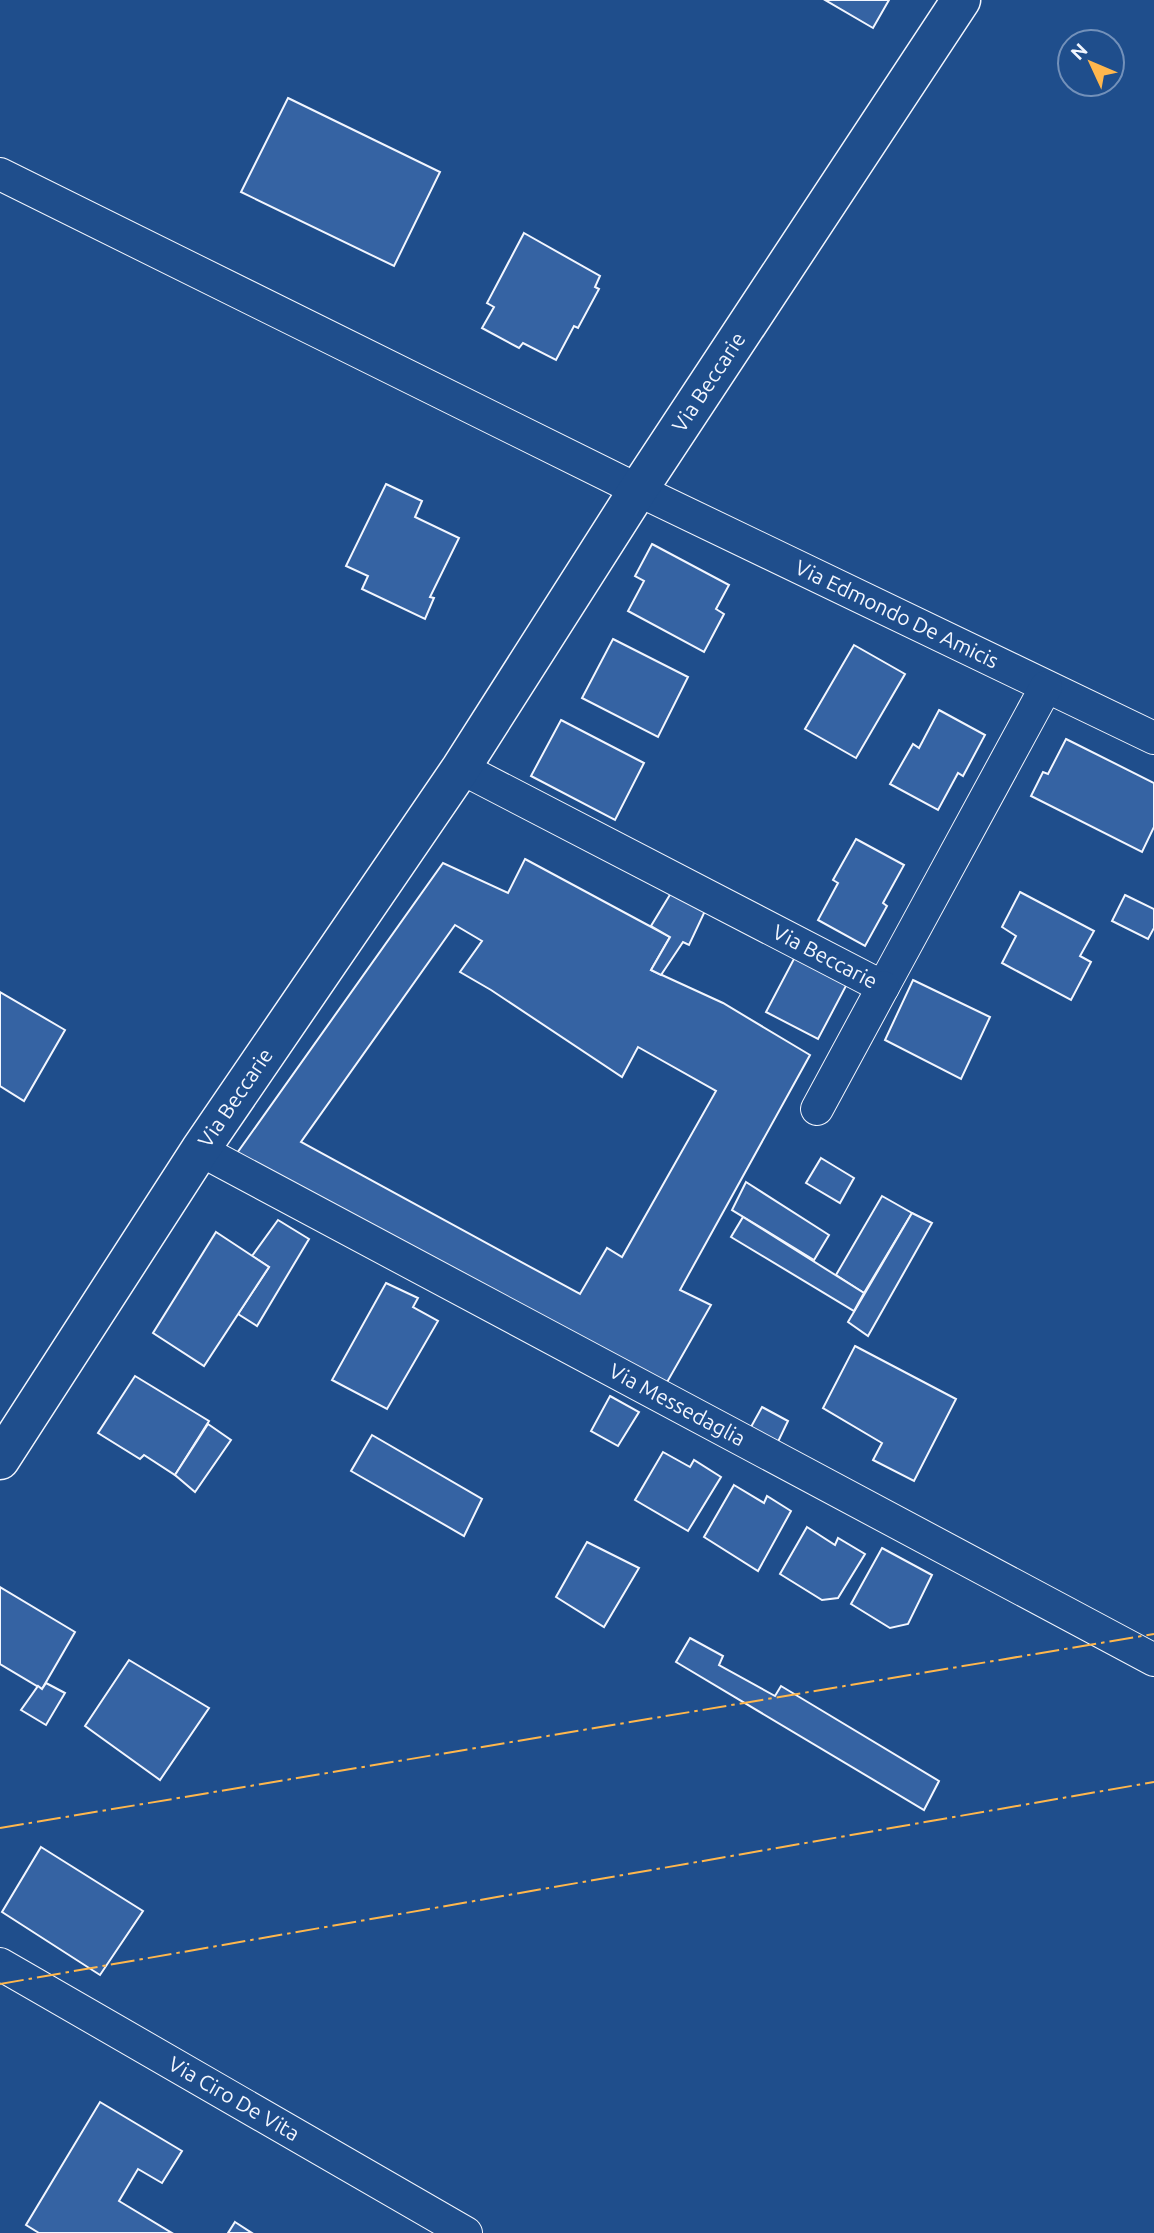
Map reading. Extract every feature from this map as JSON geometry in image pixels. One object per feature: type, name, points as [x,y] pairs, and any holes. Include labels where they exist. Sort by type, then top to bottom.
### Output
[{"type":"main road","name":"Via Beccarie","points":[[9,1446],[201,1150],[461,768],[639,490],[961,0]]},
{"type":"street","name":"Via Edmondo De Amicis","points":[[0,174],[639,490],[1154,738]]},
{"type":"street","name":"Via Beccarie","points":[[461,768],[883,987],[1046,687]]},
{"type":"street","points":[[817,1109],[883,987]]},
{"type":"street","name":"Via Messedaglia","points":[[201,1150],[1154,1660]]},
{"type":"street","name":"Via Ciro De Vita","points":[[0,1964],[466,2233]]},
{"type":"building","points":[[825,0],[889,0],[873,28]]},
{"type":"building","points":[[288,98],[440,172],[394,266],[241,192]]},
{"type":"building","points":[[524,233],[600,276],[595,287],[599,289],[578,328],[574,326],[556,360],[523,343],[519,348],[482,328],[494,307],[487,303]]},
{"type":"building","points":[[386,484],[422,501],[415,517],[459,538],[430,597],[434,598],[425,619],[362,589],[368,576],[346,566]]},
{"type":"building","points":[[652,544],[729,585],[716,609],[724,614],[704,652],[628,611],[644,581],[635,576]]},
{"type":"building","points":[[613,639],[688,677],[658,737],[582,698]]},
{"type":"building","points":[[854,645],[905,674],[856,758],[805,729]]},
{"type":"building","points":[[939,710],[985,735],[963,776],[958,773],[938,810],[890,784],[913,744],[919,748]]},
{"type":"building","points":[[561,720],[644,763],[615,820],[531,776]]},
{"type":"building","points":[[1066,739],[1154,783],[1154,827],[1142,852],[1031,796],[1043,772],[1048,774]]},
{"type":"building","points":[[856,839],[904,865],[883,903],[887,906],[865,946],[818,920],[838,883],[833,880]]},
{"type":"building","points":[[525,859],[670,937],[651,970],[723,1003],[810,1055],[680,1290],[711,1305],[662,1391],[230,1163],[443,863],[508,893]],"holes":[[[455,925],[482,941],[460,972],[622,1077],[638,1047],[716,1091],[622,1257],[607,1248],[580,1294],[301,1142]]]},
{"type":"building","points":[[1020,892],[1094,931],[1080,956],[1091,962],[1071,1000],[1002,963],[1016,936],[1002,927]]},
{"type":"building","points":[[671,893],[705,911],[689,945],[683,942],[661,975],[651,970],[670,937],[651,926]]},
{"type":"building","points":[[1125,895],[1154,909],[1154,928],[1148,939],[1112,921]]},
{"type":"building","points":[[796,955],[848,982],[818,1039],[766,1012]]},
{"type":"building","points":[[913,980],[990,1017],[961,1079],[885,1040]]},
{"type":"building","points":[[0,992],[65,1030],[24,1101],[0,1086]]},
{"type":"building","points":[[821,1158],[854,1178],[840,1203],[806,1183]]},
{"type":"building","points":[[746,1182],[829,1235],[814,1260],[732,1210]]},
{"type":"building","points":[[882,1196],[912,1213],[864,1293],[836,1275]]},
{"type":"building","points":[[912,1213],[932,1223],[868,1336],[848,1322]]},
{"type":"building","points":[[743,1217],[864,1293],[854,1311],[731,1237]]},
{"type":"building","points":[[278,1220],[309,1239],[257,1326],[238,1314],[269,1267],[252,1256]]},
{"type":"building","points":[[216,1232],[269,1267],[204,1366],[153,1333]]},
{"type":"building","points":[[386,1283],[418,1298],[413,1307],[438,1321],[387,1409],[332,1380]]},
{"type":"building","points":[[855,1346],[956,1399],[914,1481],[873,1460],[882,1443],[823,1408]]},
{"type":"building","points":[[135,1376],[209,1421],[175,1475],[144,1455],[140,1459],[98,1433]]},
{"type":"building","points":[[610,1396],[639,1412],[618,1446],[591,1431]]},
{"type":"building","points":[[762,1407],[788,1421],[773,1452],[746,1436]]},
{"type":"building","points":[[208,1424],[231,1440],[195,1492],[175,1475]]},
{"type":"building","points":[[372,1435],[482,1499],[464,1536],[351,1471]]},
{"type":"building","points":[[663,1452],[690,1467],[694,1460],[721,1477],[688,1531],[635,1500]]},
{"type":"building","points":[[734,1485],[764,1503],[767,1496],[791,1511],[758,1571],[704,1537]]},
{"type":"building","points":[[807,1527],[835,1545],[838,1538],[865,1554],[838,1598],[822,1600],[780,1574]]},
{"type":"building","points":[[587,1542],[639,1568],[604,1627],[556,1597]]},
{"type":"building","points":[[882,1548],[932,1575],[908,1624],[890,1628],[851,1604]]},
{"type":"building","points":[[0,1587],[75,1632],[42,1689],[0,1664]]},
{"type":"building","points":[[690,1638],[723,1656],[719,1665],[775,1696],[781,1686],[939,1781],[924,1810],[676,1662]]},
{"type":"building","points":[[129,1660],[209,1708],[160,1780],[85,1726]]},
{"type":"building","points":[[46,1683],[65,1693],[46,1725],[21,1710],[38,1686],[42,1689]]},
{"type":"building","points":[[41,1847],[143,1911],[100,1975],[2,1912]]},
{"type":"building","points":[[100,2102],[182,2151],[162,2183],[138,2169],[119,2201],[172,2233],[39,2233],[26,2225]]},
{"type":"building","points":[[235,2222],[252,2233],[228,2233]]},
{"type":"power","points":[[0,1828],[1154,1634]]},
{"type":"power","points":[[0,1984],[1154,1782]]}]
